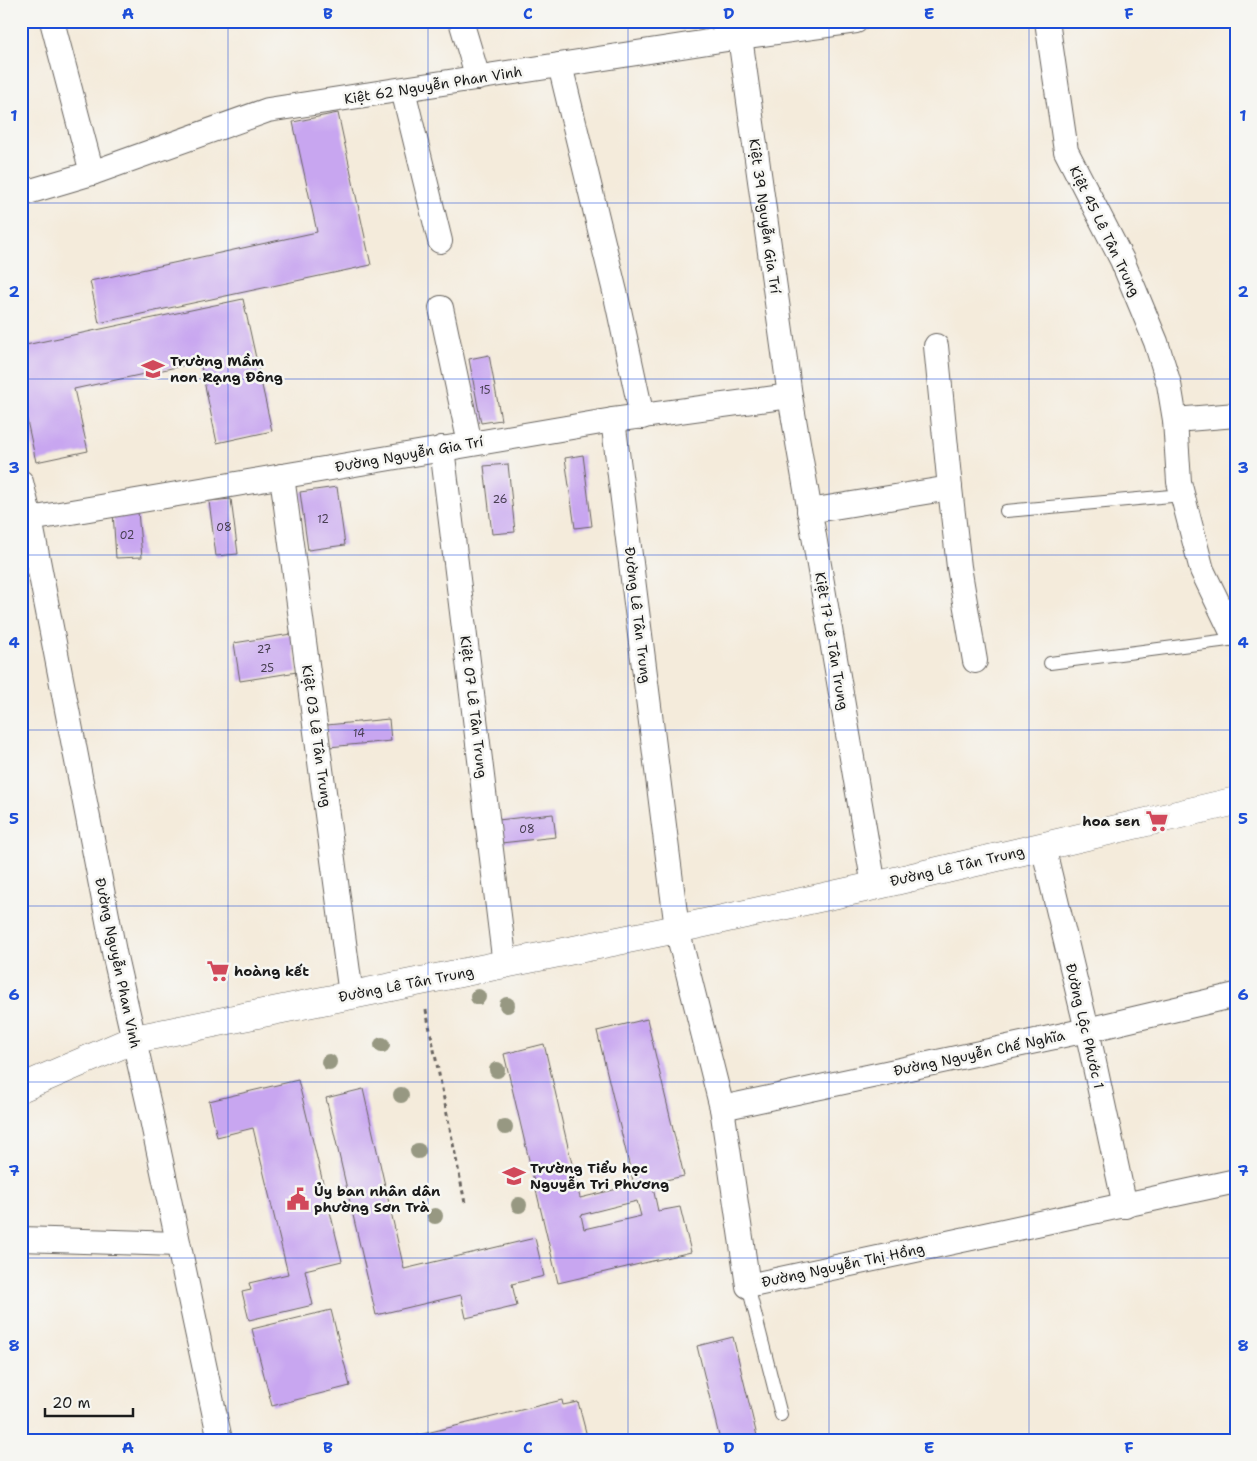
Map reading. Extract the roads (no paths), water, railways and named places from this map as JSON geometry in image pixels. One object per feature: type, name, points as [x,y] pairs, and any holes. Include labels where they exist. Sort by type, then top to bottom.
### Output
[{"type":"street","points":[[52,21],[92,173]]},
{"type":"street","points":[[461,21],[478,78]]},
{"type":"street","name":"Kiệt 62 Nguyễn Phan Vinh","points":[[21,194],[92,173],[268,110],[740,37],[856,21]]},
{"type":"street","name":"Kiệt 45 Lê Tân Trung","points":[[1047,21],[1066,151],[1122,260],[1152,333],[1169,384],[1175,420],[1179,482],[1202,570],[1236,637]]},
{"type":"street","name":"Kiệt 39 Nguyễn Gia Trí","points":[[740,37],[790,396]]},
{"type":"street","points":[[560,65],[616,296],[642,416]]},
{"type":"street","points":[[403,90],[440,241]]},
{"type":"street","points":[[441,308],[470,444]]},
{"type":"street","points":[[936,346],[959,567],[975,662]]},
{"type":"street","name":"Đường Nguyễn Gia Trí","points":[[30,519],[613,420],[790,396]]},
{"type":"street","name":"Kiệt 17 Lê Tân Trung","points":[[790,396],[874,886]]},
{"type":"street","points":[[1175,420],[1236,415]]},
{"type":"street","name":"Đường Lê Tân Trung","points":[[613,420],[677,929]]},
{"type":"street","name":"Kiệt 07 Lê Tân Trung","points":[[442,448],[506,965]]},
{"type":"street","name":"Kiệt 03 Lê Tân Trung","points":[[282,476],[351,995]]},
{"type":"street","name":"Đường Nguyễn Phan Vinh","points":[[22,485],[115,957],[220,1440]]},
{"type":"street","points":[[809,511],[950,488]]},
{"type":"street","name":"Đường Lê Tân Trung","points":[[21,1088],[134,1039],[677,929],[874,886],[1236,801]]},
{"type":"street","name":"Đường Lộc Phước 1","points":[[1043,846],[1087,1030],[1125,1206]]},
{"type":"street","name":"Đường Nguyễn Thị Hồng","points":[[677,929],[722,1108],[748,1286],[1236,1181]]},
{"type":"street","name":"Đường Nguyễn Chế Nghĩa","points":[[722,1108],[1087,1030],[1236,995]]},
{"type":"street","points":[[21,1239],[178,1244]]},
{"type":"lane","points":[[1006,511],[1182,495]]},
{"type":"lane","points":[[1050,663],[1236,637]]},
{"type":"lane","points":[[748,1286],[781,1415]]},
{"type":"place","name":"Trường Mầm non Rạng Đông","points":[[153,369]]},
{"type":"place","name":"hoa sen","points":[[1157,821]]},
{"type":"place","name":"hoàng kết","points":[[218,971]]},
{"type":"place","name":"Trường Tiểu học Nguyễn Tri Phương","points":[[514,1176]]},
{"type":"place","name":"Ủy ban nhân dân phường Sơn Trà","points":[[298,1199]]}]
